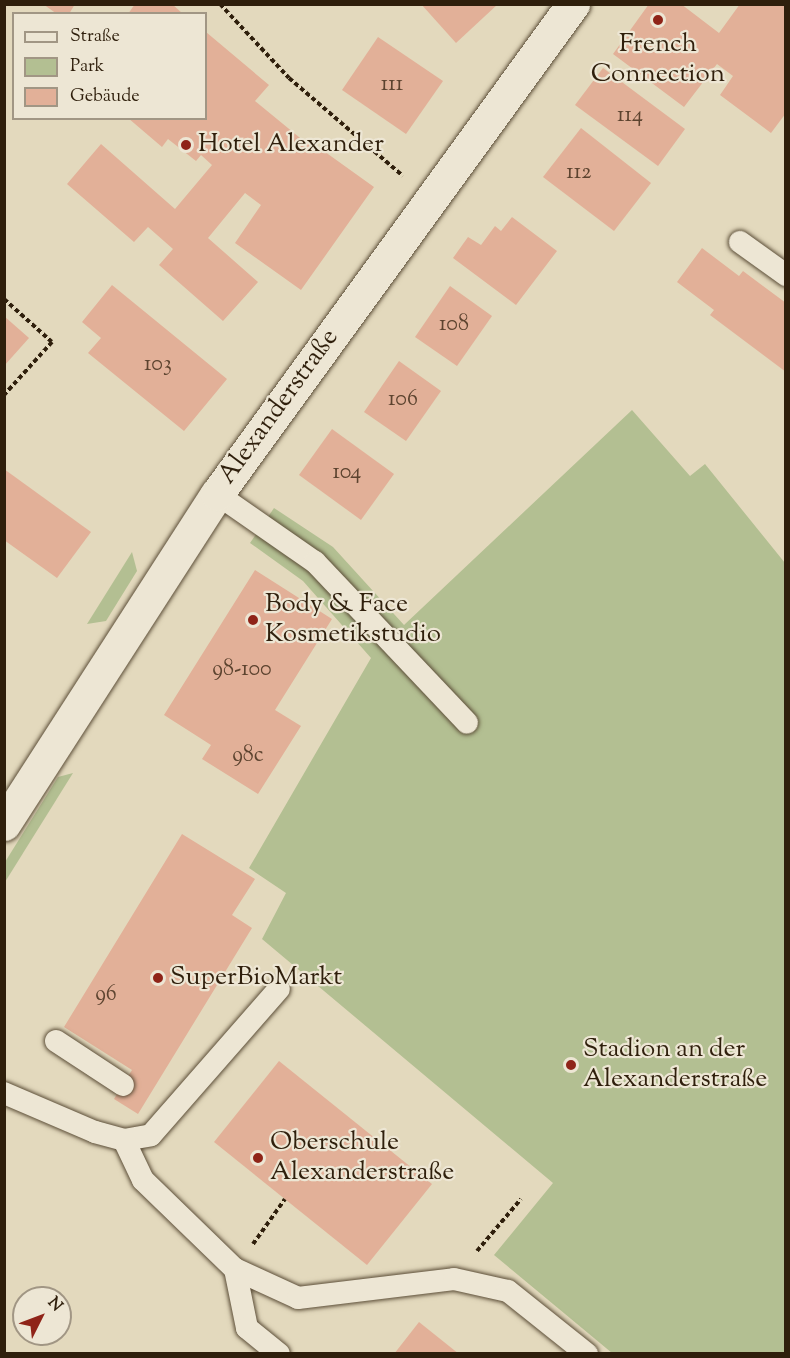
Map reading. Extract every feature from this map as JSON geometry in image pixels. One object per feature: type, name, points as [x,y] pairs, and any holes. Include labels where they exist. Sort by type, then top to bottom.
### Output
[{"type":"street","name":"Alexanderstraße","points":[[4,824],[217,494],[573,4]]},
{"type":"lane","points":[[740,242],[786,275]]},
{"type":"lane","points":[[217,494],[315,562],[467,723]]},
{"type":"lane","points":[[4,1093],[95,1132],[124,1140],[151,1135],[279,989]]},
{"type":"lane","points":[[56,1041],[123,1084]]},
{"type":"lane","points":[[124,1140],[143,1180],[235,1269],[298,1298],[454,1279],[508,1291],[587,1353]]},
{"type":"lane","points":[[235,1269],[247,1328],[279,1353]]},
{"type":"path","points":[[219,4],[289,78],[431,200]]},
{"type":"path","points":[[4,299],[52,342],[4,395]]},
{"type":"path","points":[[235,1269],[285,1199]]},
{"type":"path","points":[[454,1279],[521,1199]]},
{"type":"green space","points":[[632,410],[690,476],[705,464],[785,563],[785,1353],[612,1353],[494,1255],[553,1183],[262,939],[286,893],[249,868],[371,658],[303,581],[250,543],[274,508],[333,547],[404,625]]},
{"type":"green space","points":[[132,552],[137,571],[106,621],[87,624]]},
{"type":"green space","points":[[73,773],[5,882],[5,862],[58,777]]},
{"type":"building","points":[[43,4],[75,4],[70,12],[54,12]]},
{"type":"building","points":[[135,4],[172,4],[181,12],[129,12]]},
{"type":"building","points":[[421,4],[498,4],[456,43]]},
{"type":"building","points":[[649,4],[681,4],[719,33],[740,4],[786,4],[786,113],[771,133],[720,95],[733,76],[717,64],[684,107],[613,54]]},
{"type":"building","points":[[207,33],[269,85],[255,101],[305,142],[307,139],[374,187],[301,290],[235,243],[261,205],[245,193],[208,238],[258,282],[223,321],[159,265],[173,249],[148,227],[134,242],[67,184],[101,144],[175,209],[212,165],[201,155],[196,161],[168,139],[162,147],[130,120],[207,120]]},
{"type":"building","points":[[378,37],[443,81],[406,134],[342,90]]},
{"type":"building","points":[[603,68],[685,129],[658,166],[575,105]]},
{"type":"building","points":[[581,128],[651,183],[614,231],[543,177]]},
{"type":"building","points":[[512,217],[557,251],[516,305],[453,258],[468,237],[481,245],[495,226],[501,231]]},
{"type":"building","points":[[702,248],[739,276],[743,271],[786,303],[786,372],[710,315],[714,310],[677,282]]},
{"type":"building","points":[[112,285],[227,379],[184,431],[88,353],[101,338],[82,322]]},
{"type":"building","points":[[450,286],[492,316],[457,366],[415,337]]},
{"type":"building","points":[[4,316],[29,338],[4,366]]},
{"type":"building","points":[[399,361],[441,391],[406,441],[364,412]]},
{"type":"building","points":[[332,429],[394,474],[361,520],[299,475]]},
{"type":"building","points":[[4,469],[91,532],[57,578],[4,540]]},
{"type":"building","points":[[255,570],[332,619],[275,710],[301,726],[258,794],[202,759],[211,745],[164,715]]},
{"type":"building","name":"SuperBioMarkt","points":[[182,834],[255,879],[232,915],[252,928],[138,1114],[114,1099],[132,1070],[64,1027]]},
{"type":"building","points":[[279,1061],[432,1184],[367,1265],[214,1142]]},
{"type":"building","points":[[419,1322],[459,1354],[394,1354]]},
{"type":"place","name":"French Connection","points":[[658,20]]},
{"type":"place","name":"Hotel Alexander","points":[[186,145]]},
{"type":"place","name":"Body & Face Kosmetikstudio","points":[[253,620]]},
{"type":"place","name":"SuperBioMarkt","points":[[158,978]]},
{"type":"place","name":"Stadion an der Alexanderstraße","points":[[571,1065]]},
{"type":"place","name":"Oberschule Alexanderstraße","points":[[258,1158]]}]
